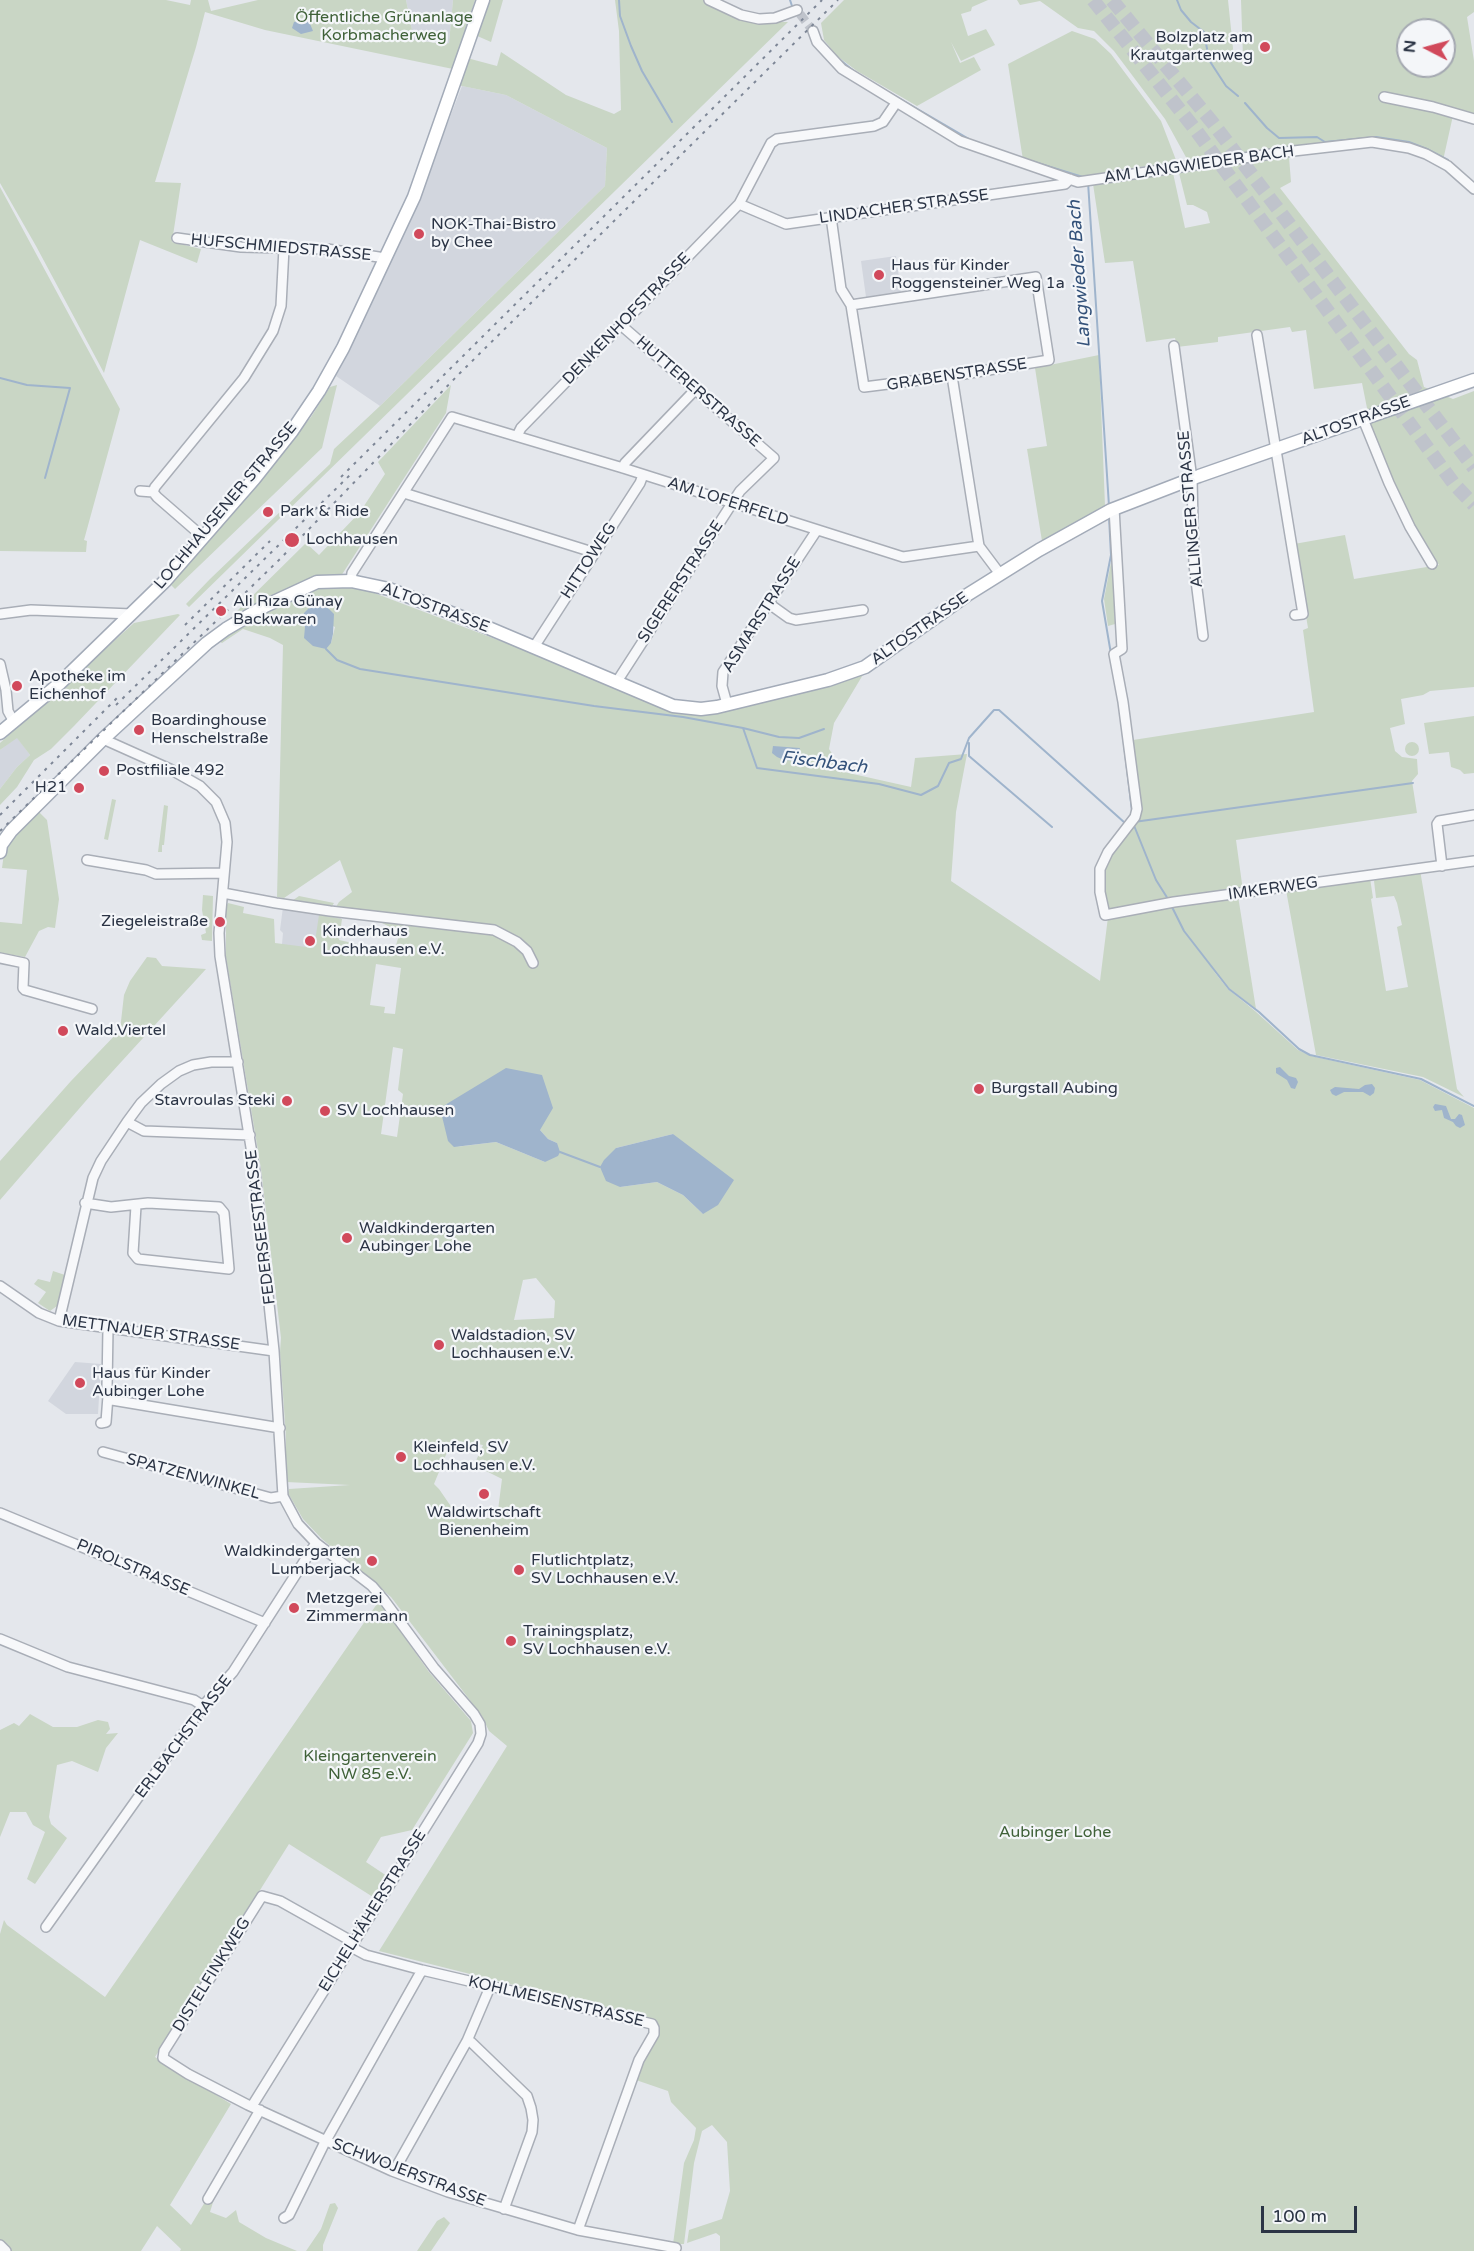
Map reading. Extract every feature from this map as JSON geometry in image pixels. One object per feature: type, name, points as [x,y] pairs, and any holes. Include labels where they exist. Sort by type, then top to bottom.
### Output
[{"type":"main road","name":"LOCHHAUSENER STRASSE","points":[[0,733],[59,684],[166,580],[260,471],[292,431],[319,391],[343,348],[414,197],[483,0]]},
{"type":"main road","name":"ALTOSTRASSE","points":[[0,848],[11,831],[168,677],[226,629],[279,598],[317,582],[351,581],[389,589],[534,646],[673,706],[701,709],[828,680],[865,667],[967,595],[1110,510],[1474,380]]},
{"type":"street","points":[[709,0],[741,15],[759,19],[799,12],[795,0]]},
{"type":"street","name":"AM LANGWIEDER BACH","points":[[813,31],[817,42],[842,69],[972,147],[1070,179],[1088,181],[1285,152],[1372,142],[1409,147],[1426,154],[1448,166],[1474,189]]},
{"type":"street","points":[[1384,97],[1433,107],[1474,119]]},
{"type":"street","name":"DENKENHOFSTRASSE","points":[[517,436],[521,428],[740,204],[771,144],[777,139],[874,126],[883,122],[896,103]]},
{"type":"street","name":"LINDACHER STRASSE","points":[[740,204],[786,224],[1065,184],[1070,179]]},
{"type":"street","points":[[831,217],[841,289],[851,305]]},
{"type":"street","name":"HUFSCHMIEDSTRASSE","points":[[177,238],[232,246],[337,250],[385,258]]},
{"type":"street","points":[[153,492],[244,378],[273,331],[281,306],[284,248]]},
{"type":"street","name":"GRABENSTRASSE","points":[[1036,277],[1049,360],[952,376],[864,387],[851,305],[1036,277]]},
{"type":"street","name":"HUTTERERSTRASSE","points":[[622,326],[774,458]]},
{"type":"street","points":[[1257,335],[1303,614],[1295,615]]},
{"type":"street","name":"ALLINGER STRASSE","points":[[1174,346],[1192,479],[1194,566],[1203,636]]},
{"type":"street","points":[[952,376],[979,546],[1000,574]]},
{"type":"street","points":[[623,468],[625,463],[695,390]]},
{"type":"street","name":"AM LOFERFELD","points":[[404,494],[452,417],[623,468],[906,558],[979,546]]},
{"type":"street","points":[[1363,419],[1389,483],[1432,564]]},
{"type":"street","name":"SIGERERSTRASSE","points":[[616,683],[740,492],[774,458]]},
{"type":"street","name":"HITTOWEG","points":[[534,646],[643,475]]},
{"type":"street","points":[[140,491],[153,492],[203,537]]},
{"type":"street","points":[[351,581],[352,573],[404,494],[586,550],[593,555]]},
{"type":"street","name":"IMKERWEG","points":[[1110,510],[1122,649],[1114,654],[1137,809],[1135,817],[1108,852],[1100,869],[1100,892],[1105,915],[1171,903],[1474,861]]},
{"type":"street","name":"ASMARSTRASSE","points":[[727,704],[722,686],[723,672],[817,530]]},
{"type":"street","points":[[768,603],[789,618],[796,620],[863,610]]},
{"type":"street","points":[[0,614],[23,610],[132,614]]},
{"type":"street","points":[[108,614],[113,618],[114,632]]},
{"type":"street","points":[[0,664],[8,711],[14,722]]},
{"type":"street","name":"FEDERSEESTRASSE","points":[[103,739],[170,769],[200,786],[212,796],[222,815],[226,830],[219,933],[220,956],[250,1135],[274,1351],[283,1496],[298,1524],[316,1543],[372,1586],[434,1668],[474,1714]]},
{"type":"street","points":[[1442,866],[1437,824],[1439,821],[1474,815]]},
{"type":"street","points":[[87,860],[146,870],[156,874],[224,873]]},
{"type":"street","points":[[223,893],[330,911],[494,930],[518,942],[533,963]]},
{"type":"street","points":[[0,958],[24,963],[22,988],[25,990],[92,1009]]},
{"type":"street","points":[[59,1321],[75,1257],[85,1203],[93,1178],[101,1161],[127,1122],[154,1090],[179,1071],[193,1065],[211,1062],[238,1062]]},
{"type":"street","points":[[127,1122],[144,1131],[250,1135]]},
{"type":"street","points":[[85,1203],[111,1207],[148,1203],[219,1207],[224,1213],[229,1269],[138,1259],[133,1253],[136,1206]]},
{"type":"street","name":"METTNAUER STRASSE","points":[[0,1286],[39,1313],[59,1321],[274,1351]]},
{"type":"street","points":[[101,1423],[106,1422],[108,1396],[108,1328]]},
{"type":"street","points":[[108,1396],[119,1402],[280,1428]]},
{"type":"street","name":"SPATZENWINKEL","points":[[103,1452],[271,1498],[283,1496]]},
{"type":"street","name":"PIROLSTRASSE","points":[[0,1513],[265,1623]]},
{"type":"street","name":"ERLBACHSTRASSE","points":[[46,1927],[203,1706],[233,1672],[316,1543]]},
{"type":"street","points":[[0,1639],[68,1666],[194,1700],[203,1706]]},
{"type":"street","name":"EICHELHÄHERSTRASSE","points":[[208,2199],[256,2108],[352,1945],[478,1743],[481,1734],[480,1724],[474,1714]]},
{"type":"street","name":"KOHLMEISENSTRASSE","points":[[262,1896],[280,1901],[366,1955],[490,1987],[652,2024],[654,2034],[639,2060],[578,2230]]},
{"type":"street","name":"DISTELFINKWEG","points":[[163,2053],[262,1896]]},
{"type":"street","points":[[284,2218],[289,2215],[422,1970]]},
{"type":"street","points":[[394,2171],[467,2041],[490,1987]]},
{"type":"street","points":[[467,2041],[471,2042],[526,2096],[531,2108],[532,2132],[504,2209]]},
{"type":"street","name":"SCHWOJERSTRASSE","points":[[163,2053],[163,2058],[178,2068],[256,2108],[327,2142],[448,2192],[578,2230],[675,2248]]},
{"type":"street","points":[[0,2245],[6,2251]]},
{"type":"shaded area","points":[[406,0],[453,0],[449,43],[414,40]]},
{"type":"shaded area","points":[[462,86],[506,95],[607,148],[605,186],[380,406],[336,376],[416,206]]},
{"type":"shaded area","points":[[896,256],[901,292],[866,297],[861,261]]},
{"type":"shaded area","points":[[17,737],[30,755],[17,767],[0,789],[0,750]]},
{"type":"shaded area","name":"Kinderhaus Lochhausen e.V.","points":[[283,907],[341,917],[334,965],[297,965],[282,944],[283,933],[280,930]]},
{"type":"shaded area","name":"Haus für Kinder Aubinger Lohe","points":[[75,1362],[101,1364],[98,1414],[66,1414],[48,1401]]},
{"type":"green space","name":"Öffentliche Grünanlage Korbmacherweg","points":[[0,0],[166,0],[190,5],[191,0],[208,0],[211,11],[258,0],[406,0],[414,40],[444,44],[449,43],[453,0],[475,0],[453,69],[265,30],[205,12],[155,182],[181,183],[172,242],[201,249],[197,263],[140,240],[104,373],[0,183]]},
{"type":"green space","points":[[487,0],[503,0],[491,42],[475,35]]},
{"type":"green space","points":[[615,0],[706,0],[773,22],[788,22],[189,607],[186,604],[210,579],[330,464],[334,449],[605,186],[607,148],[506,95],[457,85],[467,58],[497,66],[501,52],[566,95],[614,114],[621,110],[619,31]]},
{"type":"green space","points":[[844,0],[988,0],[972,7],[971,11],[961,14],[968,36],[986,29],[995,45],[961,61],[951,42],[960,63],[974,57],[981,70],[917,106],[857,71],[837,56],[824,40],[821,23]]},
{"type":"green space","points":[[1017,0],[1228,0],[1234,58],[1243,57],[1241,0],[1474,0],[1474,12],[1467,17],[1474,61],[1474,117],[1454,111],[1442,165],[1416,153],[1366,145],[1289,157],[1291,182],[1280,188],[1409,354],[1417,360],[1424,387],[1453,399],[1474,391],[1474,687],[1430,691],[1423,695],[1401,699],[1405,724],[1390,728],[1395,751],[1402,757],[1417,759],[1418,774],[1412,781],[1417,813],[1236,840],[1243,891],[1108,912],[1102,891],[1105,862],[1141,815],[1133,740],[1314,712],[1303,630],[1308,628],[1294,544],[1345,535],[1354,579],[1439,565],[1413,526],[1388,476],[1369,424],[1362,383],[1314,389],[1306,330],[1292,332],[1290,327],[1218,337],[1218,342],[1177,347],[1175,338],[1146,342],[1133,261],[1105,263],[1093,184],[1173,173],[1185,228],[1210,223],[1207,212],[1193,205],[1187,205],[1179,173],[1207,167],[1194,159],[1187,159],[1165,119],[1114,51],[1094,31],[1078,28],[1040,1],[1020,5]]},
{"type":"green space","points":[[1072,31],[1095,39],[1111,54],[1161,121],[1176,160],[1106,172],[1103,176],[1084,180],[1023,160],[1008,64]]},
{"type":"green space","points":[[0,187],[120,409],[84,540],[87,541],[86,552],[0,551]]},
{"type":"green space","points":[[1099,355],[1105,506],[1042,541],[1027,449],[1047,446],[1035,368]]},
{"type":"green space","points":[[337,385],[322,448],[175,589],[171,582],[311,417],[330,387]]},
{"type":"green space","points":[[451,385],[446,413],[341,576],[316,579],[286,589],[233,615],[306,543],[319,555],[360,512],[385,474],[378,462]]},
{"type":"green space","points":[[1112,557],[1115,624],[1108,626],[1104,599]]},
{"type":"green space","name":"Aubinger Lohe","points":[[356,586],[582,672],[670,712],[701,714],[864,673],[834,723],[829,749],[844,772],[911,787],[915,758],[967,754],[956,812],[951,881],[1100,981],[1108,917],[1238,896],[1256,1009],[1229,988],[1212,969],[1228,989],[1298,1050],[1311,1056],[1420,1080],[1474,1108],[1474,2251],[720,2251],[720,2236],[716,2233],[687,2243],[689,2230],[722,2219],[730,2191],[727,2142],[712,2125],[702,2131],[694,2163],[684,2244],[673,2244],[684,2163],[694,2140],[696,2128],[671,2102],[668,2091],[636,2080],[652,2020],[379,1951],[507,1746],[489,1731],[482,1716],[391,1597],[322,1539],[303,1519],[288,1493],[289,1489],[350,1485],[286,1482],[281,1338],[261,1169],[226,957],[226,907],[228,903],[244,907],[243,913],[274,919],[275,943],[314,948],[319,915],[342,919],[339,940],[375,948],[378,954],[393,955],[400,932],[374,919],[334,910],[339,902],[352,892],[340,860],[284,898],[277,897],[283,645],[243,629],[222,643],[217,640],[238,625],[316,587]],"holes":[[[304,613],[335,627],[331,643],[305,638],[305,627],[301,620]],[[376,964],[401,968],[395,1014],[384,1013],[385,1007],[370,1005]],[[393,1047],[403,1049],[398,1090],[403,1094],[397,1137],[381,1134]],[[540,1130],[548,1139],[557,1143],[545,1162],[496,1142],[455,1147]],[[673,1134],[703,1214],[683,1195],[657,1182],[620,1187],[616,1148]],[[536,1278],[555,1301],[554,1318],[514,1320],[523,1280]],[[452,1440],[483,1445],[474,1465],[502,1479],[497,1518],[459,1518],[434,1484]]]},
{"type":"green space","points":[[180,615],[74,726],[51,749],[34,760],[17,787],[0,805],[0,789],[17,767],[30,755],[17,738],[0,750],[0,743],[134,623]]},
{"type":"green space","points":[[1474,716],[1474,773],[1464,774],[1451,767],[1449,752],[1429,754],[1424,723]]},
{"type":"green space","points":[[1412,742],[1417,744],[1419,749],[1417,754],[1412,756],[1407,754],[1405,749],[1407,744]]},
{"type":"green space","points":[[112,799],[116,800],[108,840],[104,839]]},
{"type":"green space","points":[[164,805],[168,806],[164,845],[162,845],[162,852],[158,852]]},
{"type":"green space","points":[[37,810],[47,820],[59,899],[55,928],[48,927],[39,931],[25,957],[0,953],[0,922],[22,924],[27,870],[2,868],[5,846]]},
{"type":"green space","points":[[1420,870],[1457,1089],[1464,1097],[1423,1077],[1316,1055],[1286,890],[1370,878],[1373,898],[1371,899],[1386,991],[1408,987],[1397,927],[1402,925],[1394,896],[1376,898],[1374,881],[1377,877]]},
{"type":"green space","points":[[203,895],[213,896],[212,941],[202,940],[201,935],[206,933],[202,910]]},
{"type":"green space","points":[[299,896],[334,903],[330,909],[289,903]]},
{"type":"green space","points":[[147,957],[156,958],[162,966],[206,969],[91,1095],[0,1200],[0,1161],[120,1030],[124,995],[130,981]]},
{"type":"green space","points":[[53,1271],[65,1275],[57,1306],[50,1311],[38,1303],[46,1292],[34,1284],[38,1279],[50,1282]]},
{"type":"green space","name":"Kleingartenverein NW 85 e.V.","points":[[379,1601],[429,1672],[471,1721],[473,1733],[412,1830],[381,1837],[366,1862],[387,1876],[373,1897],[289,1844],[155,2057],[231,2104],[170,2205],[191,2225],[205,2202],[214,2199],[210,2212],[226,2218],[236,2210],[239,2222],[266,2238],[297,2251],[180,2251],[181,2249],[157,2226],[141,2251],[10,2251],[0,2242],[0,1934],[4,1920],[7,1925],[105,1997]]},
{"type":"green space","points":[[30,1714],[53,1727],[77,1727],[98,1720],[108,1722],[110,1729],[106,1734],[118,1733],[106,1748],[98,1772],[72,1761],[57,1765],[49,1817],[51,1824],[67,1838],[35,1884],[27,1879],[45,1832],[33,1825],[26,1812],[10,1812],[0,1837],[0,1730],[14,1723],[19,1726]]},
{"type":"green space","points":[[335,2203],[338,2208],[323,2245],[323,2251],[306,2251],[321,2229],[330,2204]]},
{"type":"green space","points":[[444,2217],[450,2223],[431,2251],[417,2251],[437,2221]]},
{"type":"water","points":[[308,19],[313,31],[301,34],[292,28],[294,22]]},
{"type":"water","points":[[313,604],[326,606],[334,614],[331,643],[326,649],[313,646],[304,638],[305,627],[301,620]]},
{"type":"water","points":[[773,746],[800,748],[797,761],[777,757],[772,753]]},
{"type":"water","points":[[1280,1067],[1289,1076],[1296,1078],[1298,1082],[1295,1089],[1291,1088],[1287,1080],[1276,1073],[1276,1068]]},
{"type":"water","points":[[506,1068],[542,1075],[553,1108],[540,1130],[548,1139],[557,1143],[560,1152],[558,1156],[545,1162],[496,1142],[454,1147],[448,1141],[440,1108]]},
{"type":"water","points":[[1372,1084],[1375,1088],[1374,1093],[1370,1096],[1363,1092],[1344,1092],[1336,1096],[1330,1090],[1335,1087],[1359,1089]]},
{"type":"water","points":[[1435,1104],[1446,1106],[1451,1119],[1455,1119],[1459,1114],[1462,1115],[1465,1125],[1460,1128],[1444,1118],[1442,1110],[1435,1111],[1433,1107]]},
{"type":"water","points":[[673,1134],[734,1180],[718,1205],[703,1214],[683,1195],[657,1182],[620,1187],[606,1181],[600,1167],[616,1148]]},
{"type":"waterway","points":[[619,0],[620,16],[631,46],[642,71],[672,122]]},
{"type":"waterway","name":"Langwieder Bach","points":[[790,0],[792,6]]},
{"type":"waterway","name":"Langwieder Bach","points":[[1177,0],[1181,10],[1191,22],[1204,32],[1209,60],[1226,86],[1238,96]]},
{"type":"waterway","name":"Langwieder Bach","points":[[839,59],[855,72]]},
{"type":"waterway","name":"Langwieder Bach","points":[[878,86],[969,139]]},
{"type":"waterway","name":"Langwieder Bach","points":[[1245,103],[1279,138],[1317,137],[1325,142],[1376,137],[1409,142],[1448,160]]},
{"type":"waterway","name":"Langwieder Bach","points":[[1028,160],[1086,178]]},
{"type":"waterway","name":"Langwieder Bach","points":[[1088,182],[1109,506]]},
{"type":"waterway","name":"Fischbach","points":[[0,378],[27,385],[70,388],[45,478]]},
{"type":"waterway","points":[[1109,517],[1111,555],[1102,601],[1111,654]]},
{"type":"waterway","name":"Fischbach","points":[[326,649],[337,660],[360,669],[743,728],[757,768],[879,784],[921,795],[938,786],[949,763],[961,759],[969,738],[994,710],[999,710],[1125,823]]},
{"type":"waterway","points":[[743,728],[779,737],[799,738],[824,729]]},
{"type":"waterway","points":[[1122,728],[1132,811]]},
{"type":"waterway","points":[[969,743],[969,756],[1052,827]]},
{"type":"waterway","points":[[1134,822],[1413,783]]},
{"type":"waterway","points":[[1133,823],[1156,880],[1168,899]]},
{"type":"waterway","points":[[1171,905],[1184,931],[1229,989],[1259,1012],[1299,1049],[1310,1055],[1421,1079],[1474,1106]]},
{"type":"waterway","points":[[560,1152],[600,1167]]},
{"type":"tunnel","points":[[1093,0],[1195,129],[1454,484],[1474,505]]},
{"type":"tunnel","points":[[1112,0],[1212,122],[1474,468]]},
{"type":"tunnel","points":[[800,14],[813,31]]},
{"type":"railway","points":[[341,477],[822,0]]},
{"type":"railway","points":[[0,831],[280,559],[460,373],[838,0]]},
{"type":"railway","points":[[116,705],[351,474]]},
{"type":"railway","points":[[185,625],[270,541]]},
{"type":"railway","points":[[0,815],[119,696]]},
{"type":"place","name":"Bolzplatz am Krautgartenweg","points":[[1265,47]]},
{"type":"place","name":"NOK-Thai-Bistro by Chee","points":[[419,234]]},
{"type":"place","name":"Haus für Kinder Roggensteiner Weg 1a","points":[[879,275]]},
{"type":"place","name":"Park & Ride","points":[[268,512]]},
{"type":"place","name":"Lochhausen","points":[[292,540]]},
{"type":"place","name":"Ali Rıza Günay Backwaren","points":[[221,611]]},
{"type":"place","name":"Apotheke im Eichenhof","points":[[17,686]]},
{"type":"place","name":"Boardinghouse Henschelstraße","points":[[139,730]]},
{"type":"place","name":"Postfiliale 492","points":[[104,771]]},
{"type":"place","name":"H21","points":[[79,788]]},
{"type":"place","name":"Ziegeleistraße","points":[[220,922]]},
{"type":"place","name":"Kinderhaus Lochhausen e.V.","points":[[310,941]]},
{"type":"place","name":"Wald.Viertel","points":[[63,1031]]},
{"type":"place","name":"Burgstall Aubing","points":[[979,1089]]},
{"type":"place","name":"Stavroulas Steki","points":[[287,1101]]},
{"type":"place","name":"SV Lochhausen","points":[[325,1111]]},
{"type":"place","name":"Waldkindergarten Aubinger Lohe","points":[[347,1238]]},
{"type":"place","name":"Waldstadion, SV Lochhausen e.V.","points":[[439,1345]]},
{"type":"place","name":"Haus für Kinder Aubinger Lohe","points":[[80,1383]]},
{"type":"place","name":"Kleinfeld, SV Lochhausen e.V.","points":[[401,1457]]},
{"type":"place","name":"Waldwirtschaft Bienenheim","points":[[484,1494]]},
{"type":"place","name":"Waldkindergarten Lumberjack","points":[[372,1561]]},
{"type":"place","name":"Flutlichtplatz, SV Lochhausen e.V.","points":[[519,1570]]},
{"type":"place","name":"Metzgerei Zimmermann","points":[[294,1608]]},
{"type":"place","name":"Trainingsplatz, SV Lochhausen e.V.","points":[[511,1641]]}]
